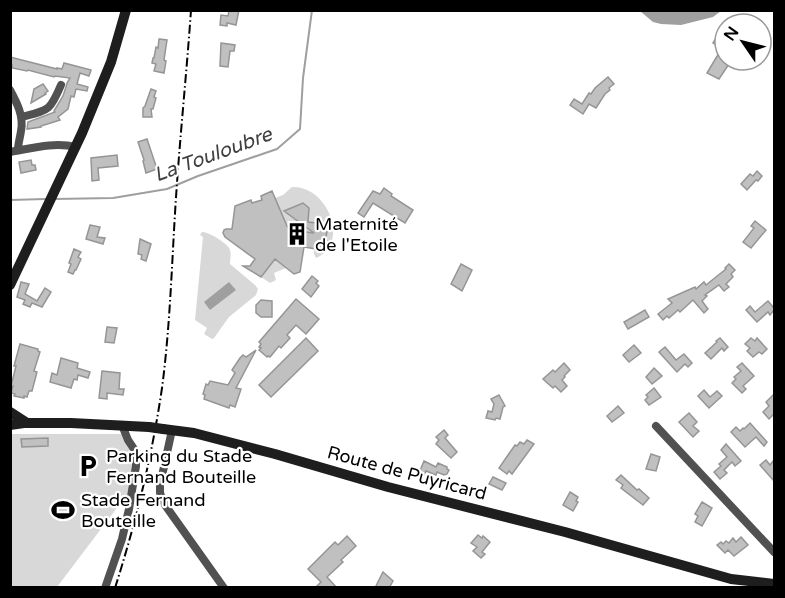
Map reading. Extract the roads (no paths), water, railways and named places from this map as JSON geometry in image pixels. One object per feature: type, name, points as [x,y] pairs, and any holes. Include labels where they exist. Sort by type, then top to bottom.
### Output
[{"type":"main road","points":[[10,285],[76,147],[111,62],[126,10]]},
{"type":"main road","points":[[10,412],[25,423]]},
{"type":"main road","name":"Route de Puyricard","points":[[10,418],[25,423]]},
{"type":"main road","name":"Route de Puyricard","points":[[10,425],[25,423],[122,424],[194,434],[275,453],[388,487],[565,532],[731,579],[774,584]]},
{"type":"street","points":[[22,117],[41,112],[52,105],[61,85]]},
{"type":"street","points":[[10,90],[22,117],[21,131],[14,151]]},
{"type":"street","points":[[14,151],[65,144],[76,147]]},
{"type":"street","points":[[105,588],[124,530],[136,466],[136,455],[122,424]]},
{"type":"street","points":[[656,426],[774,552]]},
{"type":"street","points":[[167,429],[160,493],[165,505],[224,588]]},
{"type":"waterway","name":"La Touloubre","points":[[54,199],[113,198],[167,189],[277,149],[300,129],[303,78],[312,10]]},
{"type":"waterway","name":"La Touloubre","points":[[10,200],[45,199]]},
{"type":"railway","points":[[115,588],[143,489],[162,388],[191,10]]},
{"type":"place","name":"Maternité de l'Etoile","points":[[297,234]]},
{"type":"place","name":"Parking du Stade Fernand Bouteille","points":[[88,466]]},
{"type":"place","name":"Stade Fernand Bouteille","points":[[63,510]]}]
